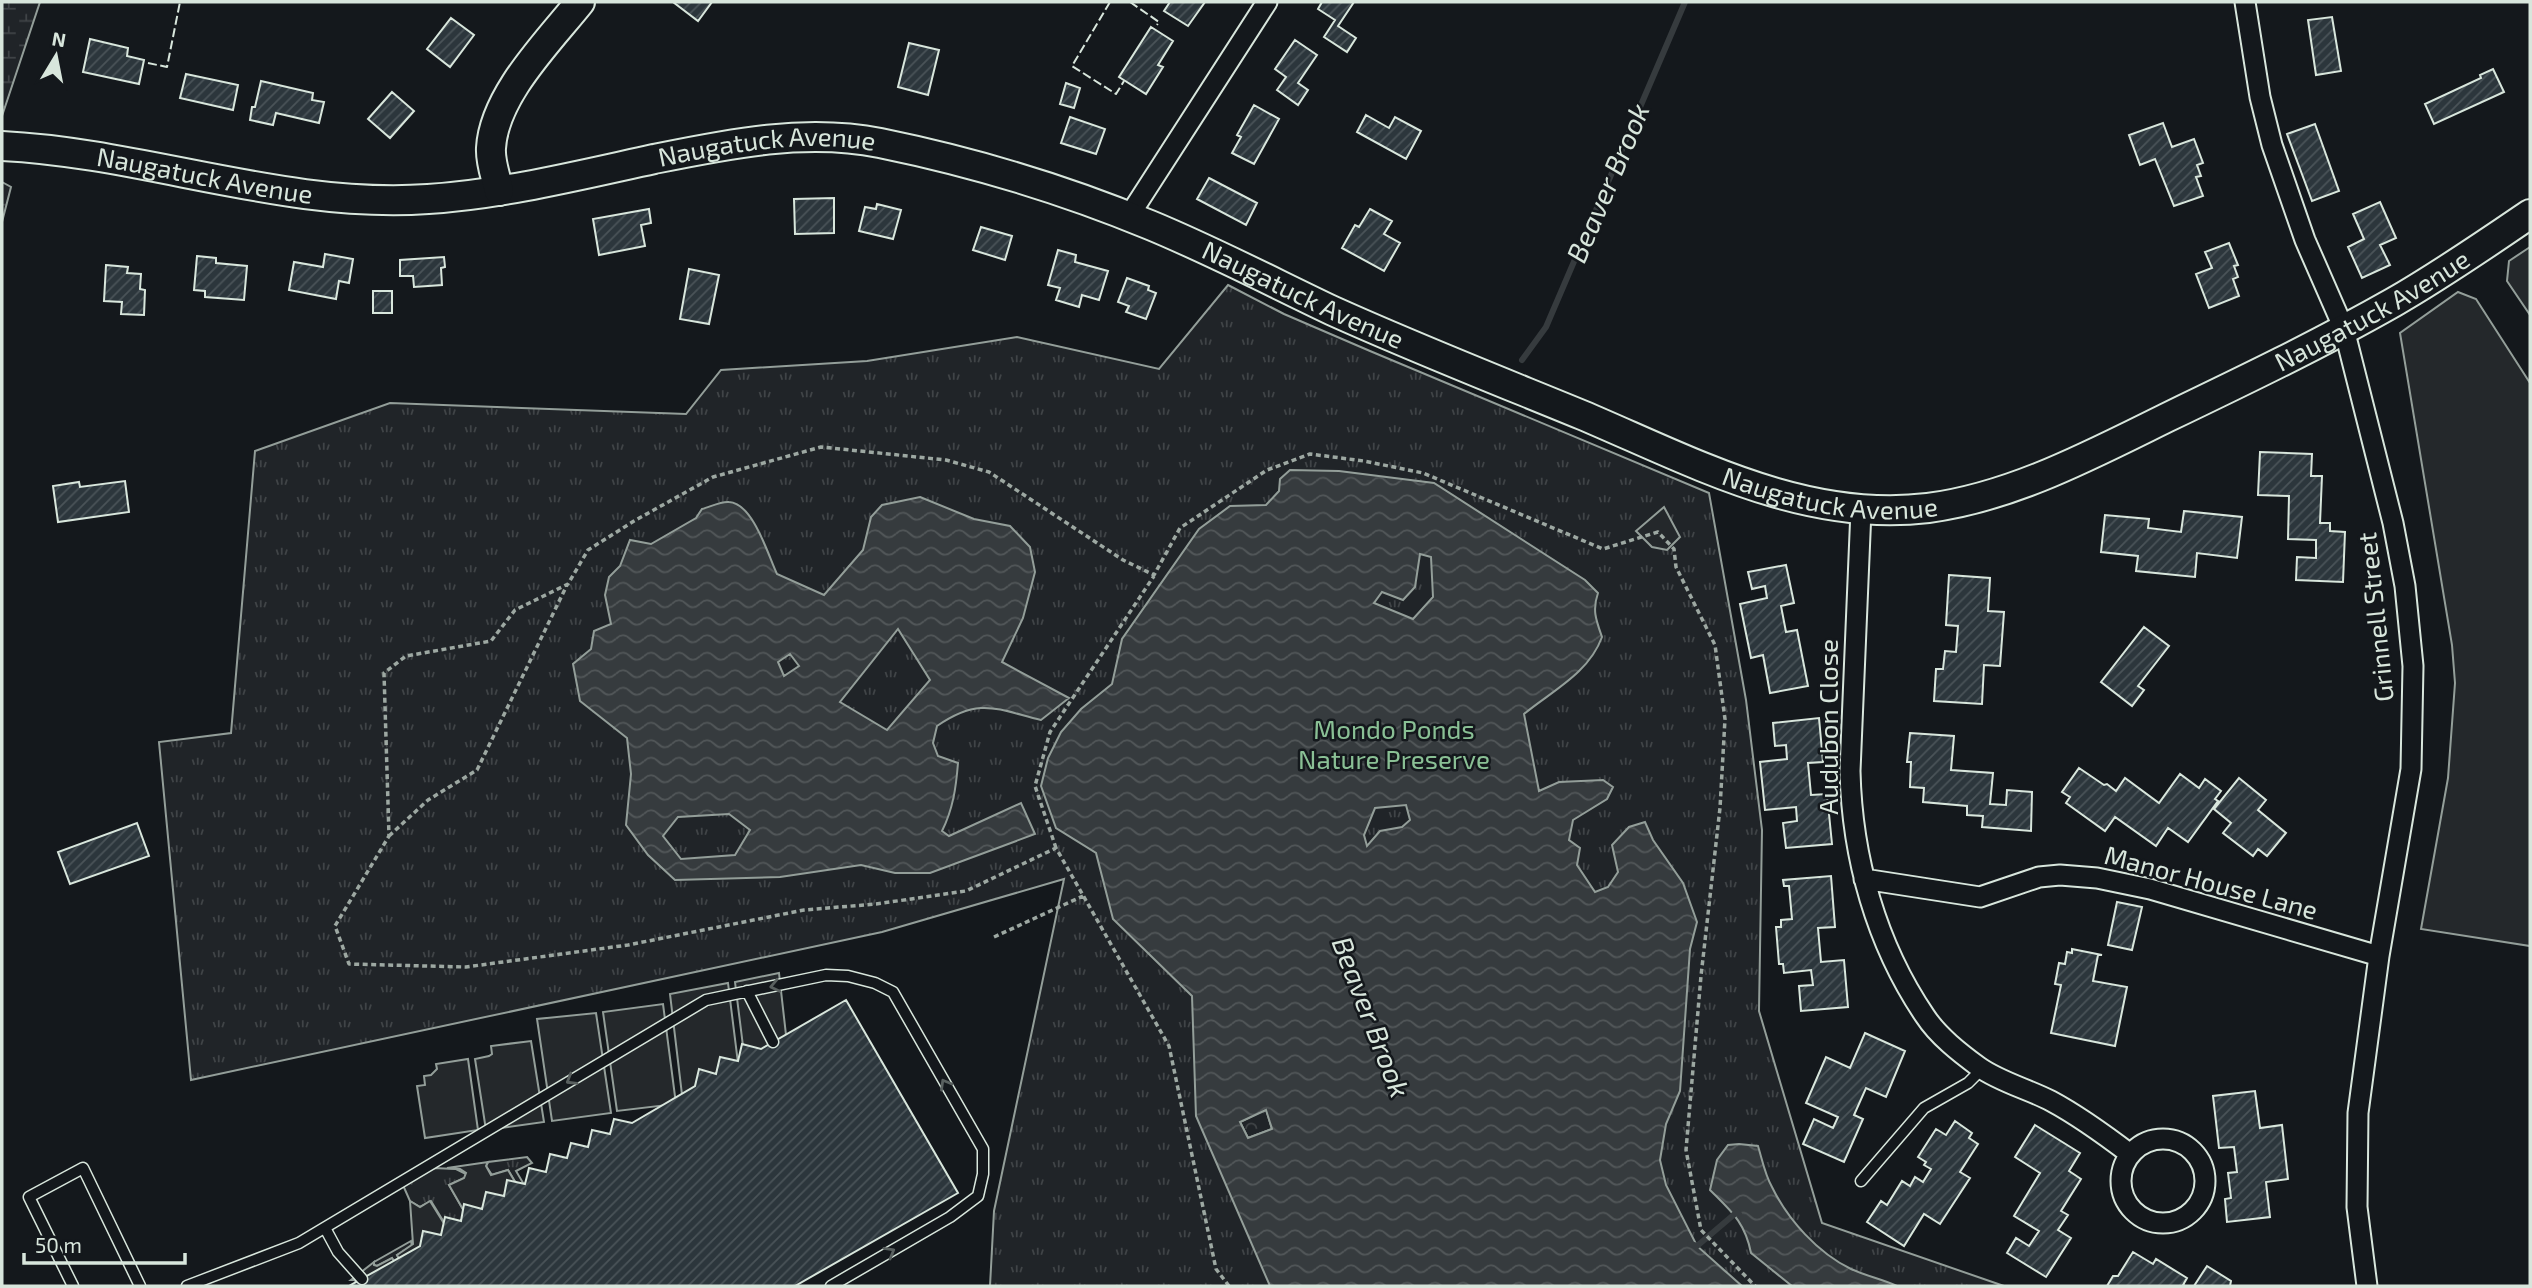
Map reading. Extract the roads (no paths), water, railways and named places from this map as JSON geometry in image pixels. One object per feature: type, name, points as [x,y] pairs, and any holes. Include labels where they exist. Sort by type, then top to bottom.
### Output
[{"type":"main road","points":[[499,191],[491,149],[498,120],[524,73],[580,2]]},
{"type":"main road","name":"Naugatuck Avenue","points":[[2,146],[84,153],[325,196],[426,199],[499,191],[749,141],[824,136],[872,141],[972,164],[1129,216],[1351,318],[1723,475],[1786,497],[1861,510],[1928,508],[1961,502],[2015,486],[2117,442],[2402,298],[2530,214]]},
{"type":"street","points":[[1129,216],[1267,2]]},
{"type":"street","name":"Grinnell Street","points":[[2245,2],[2260,97],[2272,145],[2305,240],[2344,329],[2393,523],[2405,586],[2414,685],[2411,769],[2379,956],[2358,1113],[2357,1207],[2367,1286]]},
{"type":"street","name":"Audubon Close","points":[[1861,510],[1850,771],[1851,805],[1864,879],[1884,938],[1926,1018],[1951,1045],[1982,1069],[2050,1100],[2088,1122],[2130,1154]]},
{"type":"street","name":"Manor House Lane","points":[[1864,879],[1980,897],[2039,877],[2060,875],[2097,878],[2150,889],[2379,956]]},
{"type":"street","points":[[2167,1139],[2181,1143],[2192,1151],[2205,1175],[2205,1188],[2192,1212],[2181,1220],[2156,1223],[2144,1220],[2133,1212],[2125,1202],[2120,1177],[2130,1154],[2141,1145],[2167,1139]]},
{"type":"lane","points":[[187,1286],[299,1243],[706,1000],[826,975],[848,976],[875,983],[893,992],[983,1149],[984,1174],[978,1196],[950,1217],[831,1286]]},
{"type":"lane","points":[[747,991],[773,1042]]},
{"type":"lane","points":[[1861,1181],[1924,1108],[1968,1083],[1982,1069]]},
{"type":"lane","points":[[73,1286],[29,1196],[83,1168],[140,1286]]},
{"type":"lane","points":[[325,1228],[338,1252],[362,1279]]},
{"type":"water","points":[[1290,470],[1339,471],[1434,483],[1585,580],[1598,593],[1595,605],[1602,637],[1596,650],[1569,680],[1524,714],[1539,791],[1559,782],[1603,780],[1613,787],[1607,799],[1573,820],[1569,840],[1580,848],[1577,865],[1595,892],[1608,887],[1618,872],[1612,845],[1629,827],[1645,822],[1653,840],[1683,883],[1697,922],[1690,949],[1680,1091],[1666,1124],[1660,1160],[1666,1185],[1697,1246],[1742,1286],[1270,1286],[1196,1116],[1192,996],[1113,919],[1096,853],[1056,828],[1041,786],[1048,758],[1061,732],[1081,709],[1112,684],[1122,639],[1199,529],[1230,506],[1266,505],[1279,491],[1280,479]],"holes":[[[1420,554],[1431,557],[1433,597],[1413,619],[1374,603],[1382,592],[1403,600],[1415,587]],[[1406,805],[1410,820],[1402,827],[1380,831],[1367,846],[1364,835],[1375,808]],[[1266,1110],[1272,1129],[1248,1138],[1240,1122]]]},
{"type":"water","points":[[920,497],[974,519],[1010,526],[1030,547],[1035,572],[1023,618],[1002,662],[1069,698],[1041,720],[999,709],[976,708],[965,711],[937,726],[933,743],[938,756],[958,763],[949,815],[942,831],[949,836],[1021,803],[1035,834],[930,873],[895,873],[861,865],[780,877],[675,880],[648,855],[626,825],[631,774],[627,738],[580,701],[573,664],[591,649],[594,631],[611,624],[605,595],[609,577],[620,566],[630,540],[651,544],[696,518],[702,509],[729,502],[738,505],[752,520],[777,574],[824,595],[863,550],[871,517],[882,505]],"holes":[[[898,629],[930,680],[887,730],[840,702]],[[790,654],[799,666],[784,676],[778,662]],[[729,814],[750,830],[735,855],[681,859],[663,836],[678,817]]]},
{"type":"water","points":[[1728,1145],[1758,1146],[1767,1177],[1786,1211],[1816,1245],[1851,1269],[1897,1286],[1792,1286],[1751,1253],[1741,1225],[1710,1190],[1717,1160]]},
{"type":"waterway","name":"Beaver Brook","points":[[1522,360],[1546,327],[1685,2]]},
{"type":"waterway","name":"Beaver Brook","points":[[1690,1244],[1697,1246],[1737,1212],[1739,1214]]},
{"type":"park label","name":"Mondo Ponds Nature Preserve","points":[[1394,745]]}]
